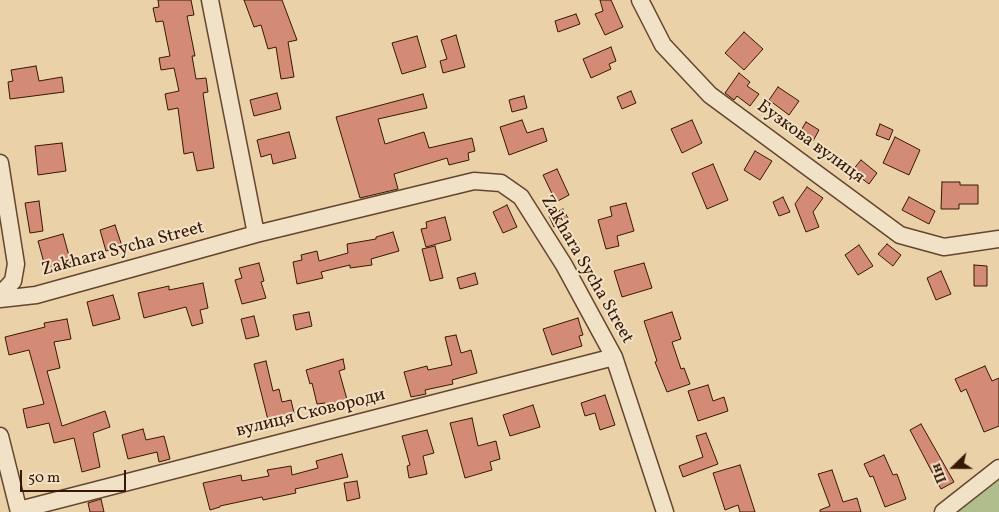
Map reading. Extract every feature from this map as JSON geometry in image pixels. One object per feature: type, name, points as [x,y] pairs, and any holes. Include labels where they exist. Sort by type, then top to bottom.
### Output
[{"type":"street","points":[[210,0],[256,234]]},
{"type":"street","name":"Бузкова вулиця","points":[[640,0],[663,46],[710,95],[900,234],[944,247],[999,238]]},
{"type":"street","points":[[0,163],[16,264],[13,281],[0,297]]},
{"type":"street","name":"Zakhara Sycha Street","points":[[0,297],[36,295],[256,234],[474,181],[501,183],[521,196],[564,265],[614,357],[665,512]]},
{"type":"street","name":"вулиця Сковороди","points":[[19,511],[614,357]]},
{"type":"street","points":[[0,436],[19,511]]},
{"type":"street","points":[[943,512],[999,468]]},
{"type":"green space","points":[[999,468],[999,512],[943,512]]},
{"type":"building","points":[[158,0],[191,0],[194,15],[187,16],[195,56],[192,56],[196,79],[206,78],[208,92],[203,93],[214,168],[197,171],[193,152],[184,154],[178,108],[168,110],[165,94],[179,91],[174,68],[161,70],[159,58],[170,56],[163,21],[156,22],[153,8],[159,7]]},
{"type":"building","points":[[244,0],[282,0],[297,40],[288,42],[294,77],[281,79],[276,47],[268,49],[261,25],[254,27]]},
{"type":"building","points":[[600,0],[611,0],[623,27],[605,35],[595,14],[603,11]]},
{"type":"building","points":[[576,14],[580,24],[558,32],[555,21]]},
{"type":"building","points":[[744,32],[763,49],[744,70],[725,53]]},
{"type":"building","points":[[456,35],[465,67],[443,73],[440,61],[447,59],[441,40]]},
{"type":"building","points":[[417,36],[426,67],[402,74],[392,43]]},
{"type":"building","points":[[611,47],[616,61],[609,64],[611,69],[591,78],[583,59]]},
{"type":"building","points":[[36,66],[39,81],[62,77],[64,92],[10,99],[8,82],[13,81],[11,70]]},
{"type":"building","points":[[739,73],[750,82],[747,86],[759,94],[750,106],[737,96],[734,100],[725,93]]},
{"type":"building","points":[[778,87],[799,101],[789,115],[769,100]]},
{"type":"building","points":[[631,91],[636,103],[622,109],[617,97]]},
{"type":"building","points":[[277,93],[281,109],[254,116],[250,100]]},
{"type":"building","points":[[423,94],[427,108],[378,119],[385,144],[424,132],[429,148],[472,138],[475,151],[468,153],[469,160],[449,165],[447,158],[394,174],[398,189],[360,198],[336,117]]},
{"type":"building","points":[[524,96],[527,108],[512,112],[509,100]]},
{"type":"building","points":[[522,120],[527,133],[543,128],[547,141],[509,155],[500,127]]},
{"type":"building","points":[[692,120],[702,143],[682,153],[671,129]]},
{"type":"building","points":[[806,122],[819,130],[813,141],[800,132]]},
{"type":"building","points":[[880,124],[893,130],[889,140],[876,135]]},
{"type":"building","points":[[289,132],[296,158],[273,164],[271,154],[261,157],[257,140]]},
{"type":"building","points":[[895,137],[920,150],[909,175],[883,163]]},
{"type":"building","points":[[62,143],[66,171],[38,175],[35,146]]},
{"type":"building","points":[[755,151],[772,161],[760,180],[744,170]]},
{"type":"building","points":[[861,160],[877,173],[869,184],[852,171]]},
{"type":"building","points":[[713,164],[728,200],[707,209],[692,173]]},
{"type":"building","points":[[557,169],[569,195],[556,202],[543,175]]},
{"type":"building","points":[[942,182],[978,185],[978,204],[959,204],[959,209],[941,209]]},
{"type":"building","points":[[807,187],[823,198],[813,212],[819,227],[806,232],[795,204]]},
{"type":"building","points":[[783,197],[790,212],[779,216],[773,202]]},
{"type":"building","points":[[909,197],[935,211],[929,224],[902,210]]},
{"type":"building","points":[[39,201],[43,231],[30,233],[25,203]]},
{"type":"building","points":[[626,203],[634,231],[617,236],[619,246],[606,249],[598,220],[612,216],[610,207]]},
{"type":"building","points":[[507,205],[517,227],[503,233],[493,212]]},
{"type":"building","points":[[563,209],[569,220],[554,227],[549,216]]},
{"type":"building","points":[[445,217],[451,240],[426,247],[421,229],[427,228],[426,222]]},
{"type":"building","points":[[115,225],[122,246],[106,251],[100,230]]},
{"type":"building","points":[[393,232],[399,251],[371,259],[372,265],[350,268],[350,265],[321,272],[323,278],[297,284],[293,262],[302,260],[301,255],[317,251],[319,261],[348,253],[347,244],[376,239],[376,237]]},
{"type":"building","points":[[63,234],[71,263],[46,270],[38,241]]},
{"type":"building","points":[[887,244],[901,255],[893,266],[878,254]]},
{"type":"building","points":[[859,245],[873,266],[858,275],[845,255]]},
{"type":"building","points":[[435,246],[443,278],[430,281],[422,249]]},
{"type":"building","points":[[259,263],[264,281],[261,282],[266,298],[242,304],[235,280],[242,278],[239,268]]},
{"type":"building","points":[[644,263],[652,288],[622,297],[614,271]]},
{"type":"building","points":[[974,265],[987,266],[987,286],[974,286]]},
{"type":"building","points":[[941,271],[951,294],[936,300],[927,278]]},
{"type":"building","points":[[475,273],[478,284],[460,289],[457,278]]},
{"type":"building","points":[[203,283],[208,308],[200,310],[203,323],[192,326],[186,307],[144,318],[138,293],[169,286],[169,290]]},
{"type":"building","points":[[113,295],[120,319],[93,326],[87,302]]},
{"type":"building","points":[[309,312],[312,326],[296,330],[293,315]]},
{"type":"building","points":[[672,312],[681,339],[672,342],[681,369],[684,368],[690,384],[667,392],[655,362],[657,361],[644,321]]},
{"type":"building","points":[[254,316],[259,336],[246,339],[241,319]]},
{"type":"building","points":[[578,318],[583,335],[579,336],[582,346],[552,355],[543,329]]},
{"type":"building","points":[[67,319],[71,339],[54,342],[60,368],[47,371],[62,426],[105,411],[110,427],[93,433],[100,467],[82,472],[74,438],[54,443],[49,423],[27,428],[23,409],[44,404],[29,350],[9,355],[5,337],[45,327],[44,323]]},
{"type":"building","points":[[456,335],[461,353],[471,350],[477,373],[452,380],[453,384],[425,390],[426,394],[411,397],[404,372],[427,366],[428,370],[452,365],[445,337]]},
{"type":"building","points":[[343,359],[345,369],[339,371],[348,403],[326,408],[325,403],[317,404],[312,383],[310,384],[306,370]]},
{"type":"building","points":[[266,361],[273,391],[279,389],[282,402],[291,400],[294,413],[268,420],[254,364]]},
{"type":"building","points":[[985,366],[992,381],[999,378],[999,426],[984,432],[966,389],[961,392],[955,379]]},
{"type":"building","points":[[708,385],[713,401],[724,397],[728,411],[698,421],[688,391]]},
{"type":"building","points":[[605,395],[615,425],[600,430],[595,413],[585,416],[581,403]]},
{"type":"building","points":[[533,405],[540,427],[510,436],[503,415]]},
{"type":"building","points":[[472,418],[478,446],[496,441],[500,459],[490,462],[492,470],[465,478],[450,423]]},
{"type":"building","points":[[921,424],[954,482],[941,489],[910,430]]},
{"type":"building","points":[[143,429],[146,440],[164,436],[170,459],[159,462],[157,452],[128,459],[122,435]]},
{"type":"building","points":[[427,430],[434,453],[423,456],[427,474],[409,478],[407,466],[410,465],[402,436]]},
{"type":"building","points":[[706,433],[718,464],[683,477],[679,466],[703,457],[696,436]]},
{"type":"building","points":[[342,454],[348,477],[295,489],[296,493],[263,500],[262,497],[210,510],[203,483],[241,475],[242,481],[269,476],[267,470],[291,466],[292,475],[318,468],[316,461]]},
{"type":"building","points":[[884,455],[893,475],[897,474],[906,499],[885,507],[873,476],[870,477],[864,464]]},
{"type":"building","points":[[740,465],[755,512],[740,512],[738,505],[725,510],[713,473]]},
{"type":"building","points":[[832,470],[843,502],[857,498],[861,512],[820,512],[820,510],[830,506],[818,474]]},
{"type":"building","points":[[357,481],[360,498],[347,501],[344,483]]},
{"type":"building","points":[[101,499],[104,512],[90,512],[88,503]]}]
